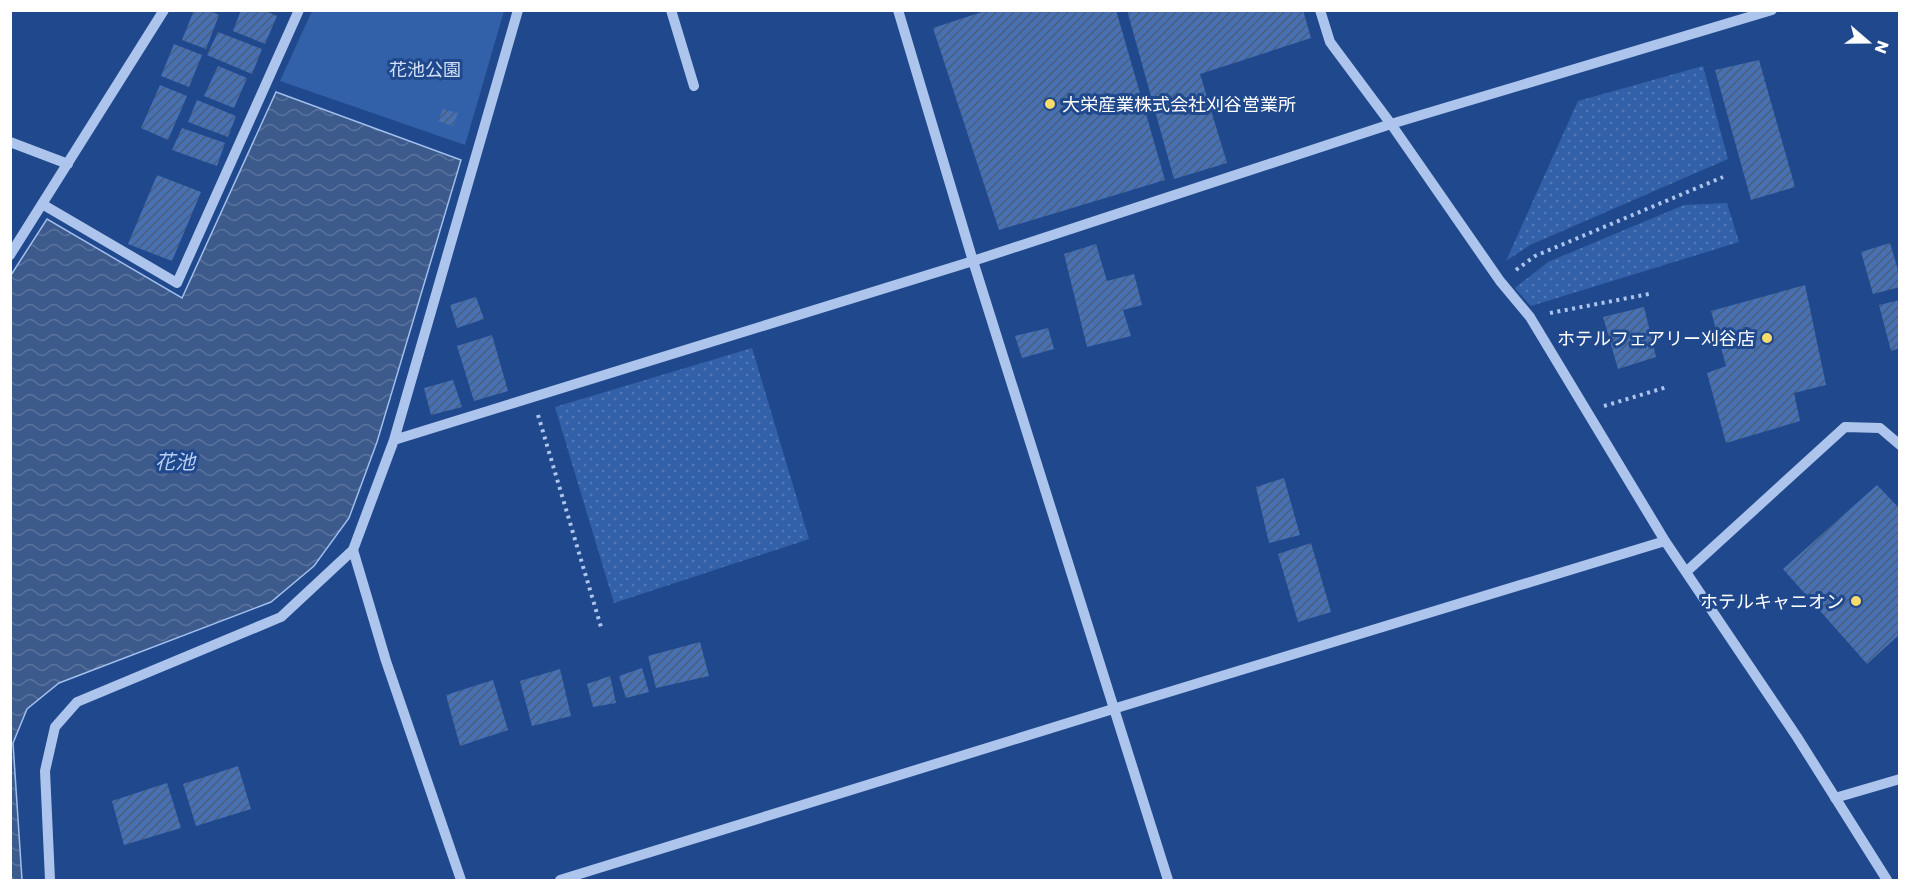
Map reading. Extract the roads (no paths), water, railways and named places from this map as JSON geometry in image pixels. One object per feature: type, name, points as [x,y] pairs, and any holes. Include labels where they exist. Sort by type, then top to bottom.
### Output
[{"type":"street","points":[[10,255],[164,10]]},
{"type":"street","points":[[42,204],[177,283],[299,10]]},
{"type":"street","points":[[50,880],[45,771],[55,727],[77,702],[281,617],[353,550],[394,440],[518,10]]},
{"type":"street","points":[[671,10],[694,86]]},
{"type":"street","points":[[898,10],[973,261],[1168,880]]},
{"type":"street","points":[[1320,10],[1330,42],[1391,124],[1500,281],[1530,317],[1665,541],[1797,737],[1887,880]]},
{"type":"street","points":[[394,440],[973,261],[1391,124],[1772,10]]},
{"type":"street","points":[[10,142],[68,164]]},
{"type":"street","points":[[1686,572],[1845,427],[1880,428],[1899,445]]},
{"type":"street","points":[[561,880],[1665,541]]},
{"type":"street","points":[[353,550],[386,661],[460,880]]},
{"type":"street","points":[[1835,798],[1899,779]]},
{"type":"water","name":"花池","points":[[276,92],[461,160],[377,442],[349,518],[314,566],[271,602],[59,683],[27,709],[13,743],[22,880],[11,880],[11,275],[47,219],[182,298]]},
{"type":"place","name":"大栄産業株式会社刈谷営業所","points":[[1050,104]]},
{"type":"place","name":"ホテルフェアリー刈谷店","points":[[1767,338]]},
{"type":"place","name":"ホテルキャニオン","points":[[1856,601]]},
{"type":"park label","name":"花池公園","points":[[425,69]]}]
